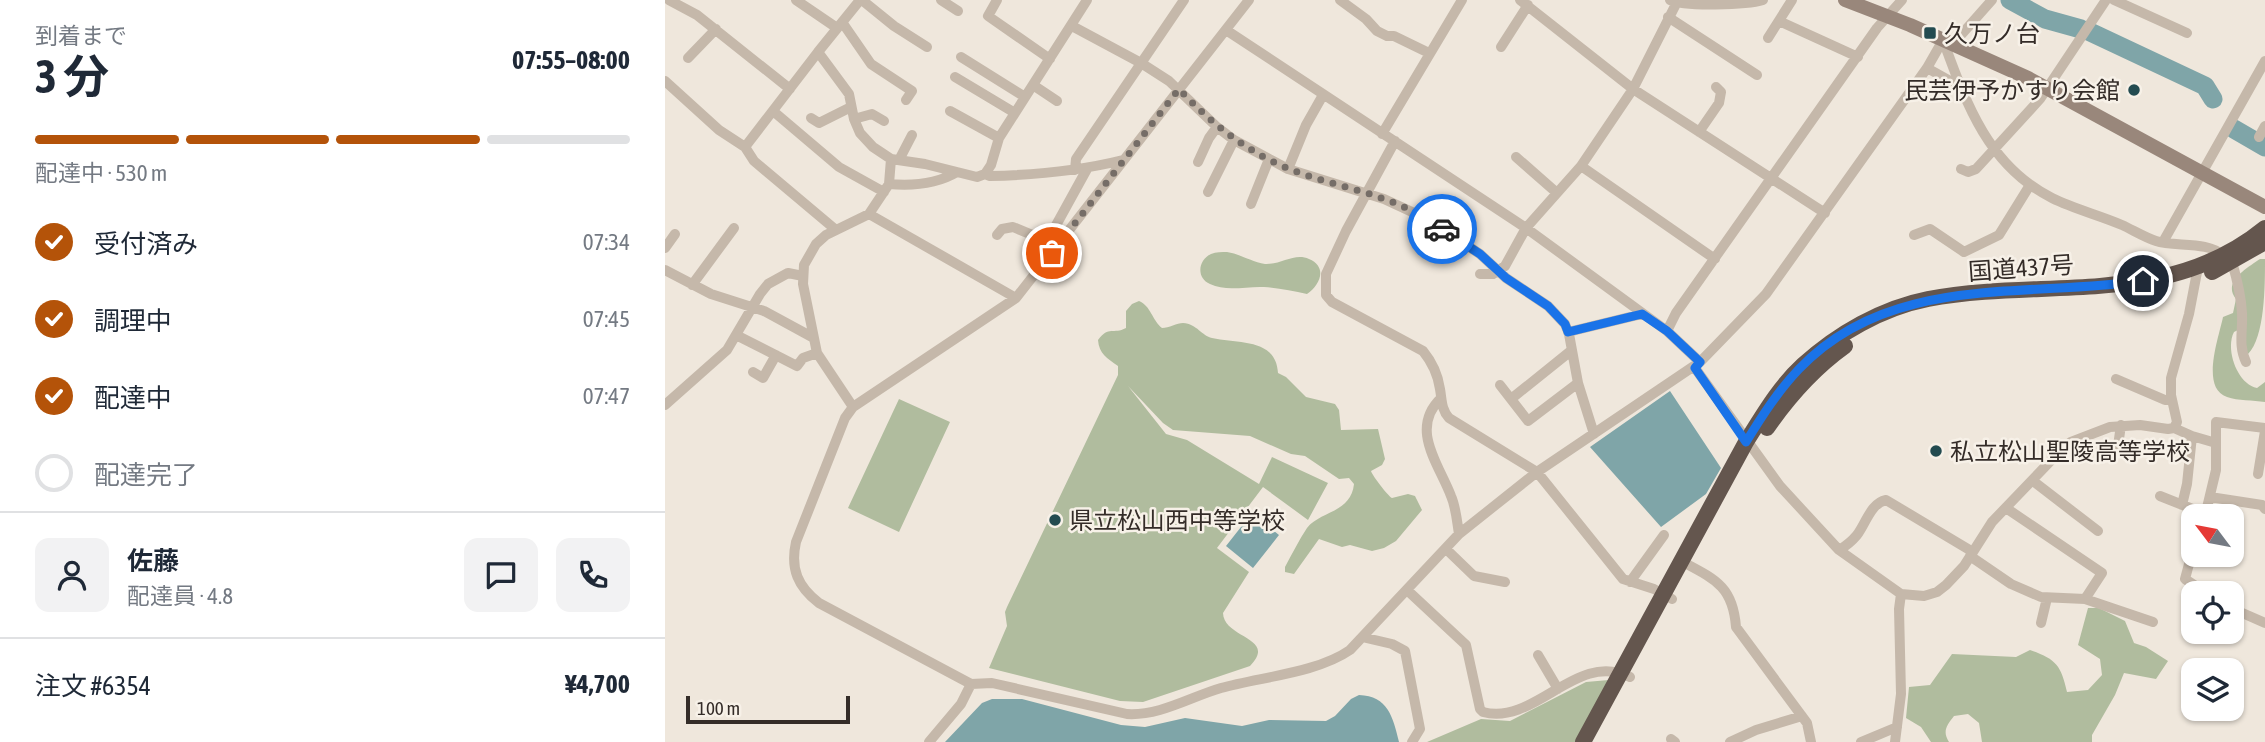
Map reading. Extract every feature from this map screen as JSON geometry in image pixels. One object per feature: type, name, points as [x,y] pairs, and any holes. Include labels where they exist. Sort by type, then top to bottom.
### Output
[{"type":"highway","name":"国道437号","points":[[2227,259],[2265,228]]},
{"type":"highway","name":"国道437号","points":[[1595,742],[1626,675],[1773,400],[1801,366],[1837,338],[1867,320],[1927,300],[1966,294],[2138,282],[2197,273],[2264,245]]},
{"type":"highway","name":"国道437号","points":[[1583,742],[1626,675]]},
{"type":"main road","points":[[1845,0],[1948,42],[2047,88],[2265,207]]},
{"type":"street","points":[[669,0],[697,15],[790,89]]},
{"type":"street","points":[[796,0],[840,25],[871,64],[912,91],[906,100]]},
{"type":"street","points":[[745,147],[861,0],[927,47]]},
{"type":"street","points":[[997,0],[988,16],[1050,59]]},
{"type":"street","points":[[818,52],[849,94],[854,119],[860,132],[873,147],[895,160],[978,177],[985,174],[991,165],[999,138],[1087,0]]},
{"type":"street","points":[[1075,170],[1076,159],[1184,0]]},
{"type":"street","points":[[1249,0],[1016,298],[853,407],[837,434],[792,557],[799,583],[807,594],[971,684],[992,683],[1138,715],[1243,682],[1329,662],[1350,650],[1459,534],[1537,472],[1697,365],[1766,294],[1927,68],[1948,42],[1992,0]]},
{"type":"street","points":[[1340,0],[1357,5],[1377,31],[1429,52]]},
{"type":"street","points":[[1382,134],[1462,0]]},
{"type":"street","points":[[1480,274],[1499,271],[1510,259],[1526,228],[1581,166],[1633,89],[1675,1],[1748,3],[1763,0]]},
{"type":"street","points":[[1768,38],[1792,0]]},
{"type":"street","points":[[1667,331],[1676,313],[1887,16],[1902,0]]},
{"type":"street","points":[[1961,169],[1968,172],[1976,169],[1995,150],[2047,88],[2086,26],[2106,0]]},
{"type":"street","points":[[2114,0],[2187,33]]},
{"type":"street","points":[[1501,47],[1529,3],[1633,89],[1825,213]]},
{"type":"street","points":[[944,16],[950,6]]},
{"type":"street","points":[[1668,18],[1757,75]]},
{"type":"street","points":[[1779,21],[1858,57]]},
{"type":"street","points":[[1072,26],[1141,63],[1179,89],[1234,140],[1288,169],[1384,199],[1425,218],[1480,254],[1557,314],[1568,332],[1578,383],[1594,434]]},
{"type":"street","points":[[688,58],[716,29]]},
{"type":"street","points":[[1226,30],[1526,228],[1667,331],[1697,365],[1749,446],[1780,486],[1839,550],[1901,594],[1924,596],[1937,592],[1972,554],[1992,522],[2071,442],[2121,425],[2174,428],[2216,443]]},
{"type":"street","points":[[1948,42],[1961,87],[1979,129],[2015,173],[2030,185],[2069,206],[2163,242],[2212,248],[2227,259],[2239,287],[2242,309],[2240,350],[2246,362]]},
{"type":"street","points":[[961,57],[1025,97]]},
{"type":"street","points":[[2163,242],[2265,61]]},
{"type":"street","points":[[1927,68],[1961,87]]},
{"type":"street","points":[[955,77],[1015,113]]},
{"type":"street","points":[[665,81],[719,130],[745,147],[754,161],[835,230]]},
{"type":"street","points":[[1033,85],[1057,101]]},
{"type":"street","points":[[1699,132],[1719,103],[1721,92],[1716,87]]},
{"type":"street","points":[[1288,169],[1306,125],[1323,95]]},
{"type":"street","points":[[811,118],[819,123],[851,107]]},
{"type":"street","points":[[773,111],[855,178],[886,188],[944,180],[957,172]]},
{"type":"street","points":[[950,111],[999,138]]},
{"type":"street","points":[[854,119],[872,114],[884,121]]},
{"type":"street","points":[[2259,137],[2262,123]]},
{"type":"street","points":[[1198,162],[1217,127]]},
{"type":"street","points":[[853,407],[817,353],[812,337],[812,321],[803,276],[804,265],[816,244],[835,230],[869,214],[886,188],[895,160],[912,135]]},
{"type":"street","points":[[1208,192],[1234,140]]},
{"type":"street","points":[[1395,141],[1326,274],[1327,295],[1332,302],[1423,351],[1436,373],[1445,413],[1449,418],[1537,472],[1617,574],[1630,582],[1668,596]]},
{"type":"street","points":[[1516,157],[1557,193]]},
{"type":"street","points":[[1251,204],[1269,159]]},
{"type":"street","points":[[985,174],[1029,176],[1087,169],[1123,160]]},
{"type":"street","points":[[1581,166],[1715,259]]},
{"type":"street","points":[[1037,272],[1038,258],[1087,169]]},
{"type":"street","points":[[1914,235],[1930,229],[1964,252],[1999,235],[2030,185]]},
{"type":"street","points":[[869,214],[1016,298]]},
{"type":"street","points":[[997,236],[1002,229],[1013,226],[1047,242]]},
{"type":"street","points":[[692,285],[734,228]]},
{"type":"street","points":[[665,248],[675,234]]},
{"type":"street","points":[[707,242],[718,249]]},
{"type":"street","points":[[665,270],[692,285],[751,309],[764,311],[812,337]]},
{"type":"street","points":[[665,405],[727,350],[768,284],[787,273],[803,276]]},
{"type":"street","points":[[2174,428],[2177,422],[2171,378],[2197,273]]},
{"type":"street","points":[[1568,332],[1642,314]]},
{"type":"street","points":[[736,335],[797,366],[803,358],[817,353]]},
{"type":"street","points":[[1511,399],[1572,351]]},
{"type":"street","points":[[753,372],[763,378],[776,355]]},
{"type":"street","points":[[2116,379],[2165,400],[2172,400]]},
{"type":"street","points":[[1500,385],[1528,421],[1578,383]]},
{"type":"street","points":[[1441,397],[1428,419],[1429,449],[1452,498],[1459,534]]},
{"type":"street","points":[[2208,504],[2216,470],[2216,422],[2265,430],[2258,474]]},
{"type":"street","points":[[2117,453],[2121,425]]},
{"type":"street","points":[[2182,504],[2192,436]]},
{"type":"street","points":[[2033,481],[2098,531]]},
{"type":"street","points":[[2160,496],[2181,505]]},
{"type":"street","points":[[2210,497],[2262,505],[2265,509]]},
{"type":"street","points":[[1839,550],[1858,534],[1876,505],[1886,500],[1972,554],[2011,584],[2047,598],[2085,599],[2153,622]]},
{"type":"street","points":[[2006,508],[2102,573],[2085,599]]},
{"type":"street","points":[[1630,582],[1664,535]]},
{"type":"street","points":[[1446,549],[1474,576],[1505,582]]},
{"type":"street","points":[[1685,563],[1715,582],[1730,598],[1736,627],[1807,723],[1811,742]]},
{"type":"street","points":[[1407,590],[1466,645],[1480,709],[1483,712],[1509,714],[1587,674],[1608,670],[1626,675]]},
{"type":"street","points":[[1895,742],[1902,694],[1899,617],[1901,594]]},
{"type":"street","points":[[2041,623],[2047,598]]},
{"type":"street","points":[[2244,614],[2265,623]]},
{"type":"street","points":[[1362,637],[1392,643],[1405,651],[1420,729],[1412,742]]},
{"type":"street","points":[[1538,655],[1558,689]]},
{"type":"street","points":[[929,742],[961,704],[971,684]]},
{"type":"street","points":[[1730,742],[1756,730],[1802,716]]},
{"type":"street","points":[[1861,742],[1897,727]]},
{"type":"green space","points":[[1217,252],[1227,252],[1265,264],[1304,257],[1315,262],[1320,276],[1307,294],[1264,287],[1223,288],[1205,281],[1200,269],[1203,260]]},
{"type":"green space","points":[[2260,259],[2265,259],[2265,283],[2258,336],[2248,354],[2244,347],[2246,331],[2238,330],[2234,332],[2231,347],[2235,365],[2244,380],[2257,388],[2265,382],[2265,402],[2227,397],[2219,392],[2214,384],[2213,373],[2215,349],[2223,317],[2233,313],[2236,299],[2232,293],[2234,281]]},
{"type":"green space","points":[[1139,301],[1162,328],[1188,324],[1212,338],[1244,342],[1263,348],[1276,362],[1278,373],[1286,377],[1306,397],[1335,404],[1339,410],[1341,430],[1378,429],[1385,459],[1372,473],[1392,498],[1408,494],[1415,496],[1422,510],[1396,541],[1384,548],[1372,551],[1350,545],[1342,547],[1319,539],[1294,574],[1285,572],[1285,567],[1307,528],[1341,506],[1352,494],[1354,484],[1349,478],[1339,479],[1305,456],[1291,454],[1250,436],[1173,430],[1128,386],[1166,434],[1187,440],[1259,484],[1272,457],[1328,483],[1308,520],[1263,487],[1217,548],[1249,572],[1223,613],[1226,622],[1258,649],[1250,666],[1143,702],[1120,701],[989,668],[1007,626],[1007,607],[1118,375],[1118,366],[1102,352],[1098,340],[1108,331],[1126,328],[1126,311]]},
{"type":"green space","points":[[899,399],[950,422],[899,532],[848,508]]},
{"type":"green space","points":[[2088,608],[2099,608],[2125,621],[2134,643],[2168,661],[2156,679],[2124,673],[2092,735],[2092,742],[1982,742],[1979,723],[1968,714],[1954,716],[1949,722],[1946,731],[1949,742],[1931,742],[1921,727],[1906,718],[1909,687],[1930,685],[1952,654],[2016,657],[2030,650],[2056,664],[2067,692],[2088,690],[2102,675],[2100,659],[2078,645]]},
{"type":"green space","points":[[1609,680],[1576,742],[1427,742],[1481,719],[1510,721],[1586,682]]},
{"type":"water","points":[[1670,391],[1721,468],[1706,494],[1661,527],[1590,447]]},
{"type":"water","points":[[1252,513],[1279,535],[1253,568],[1226,546]]},
{"type":"water","points":[[1359,695],[1377,699],[1383,704],[1391,716],[1399,742],[945,742],[982,703],[992,699],[1022,699],[1121,725],[1145,727],[1185,718],[1242,726],[1269,720],[1326,721]]},
{"type":"waterway","points":[[2010,0],[2045,19],[2081,29]]},
{"type":"waterway","points":[[2088,31],[2205,86],[2213,99]]},
{"type":"waterway","points":[[2234,129],[2265,147]]},
{"type":"way so far","points":[[1052,253],[1179,89],[1234,140],[1276,163],[1384,199],[1412,211],[1442,229]]},
{"type":"place","name":"久万ノ台","points":[[1930,33]]},
{"type":"place","name":"民芸伊予かすり会館","points":[[2134,90]]},
{"type":"place","name":"私立松山聖陵高等学校","points":[[1936,451]]},
{"type":"place","name":"県立松山西中等学校","points":[[1055,520]]},
{"type":"route","points":[[1442,229],[1480,254],[1506,278],[1548,306],[1565,324],[1568,332],[1642,314],[1667,331],[1700,362],[1695,368],[1746,442],[1773,400],[1801,366],[1837,338],[1867,320],[1894,309],[1966,294],[2143,281]]}]
